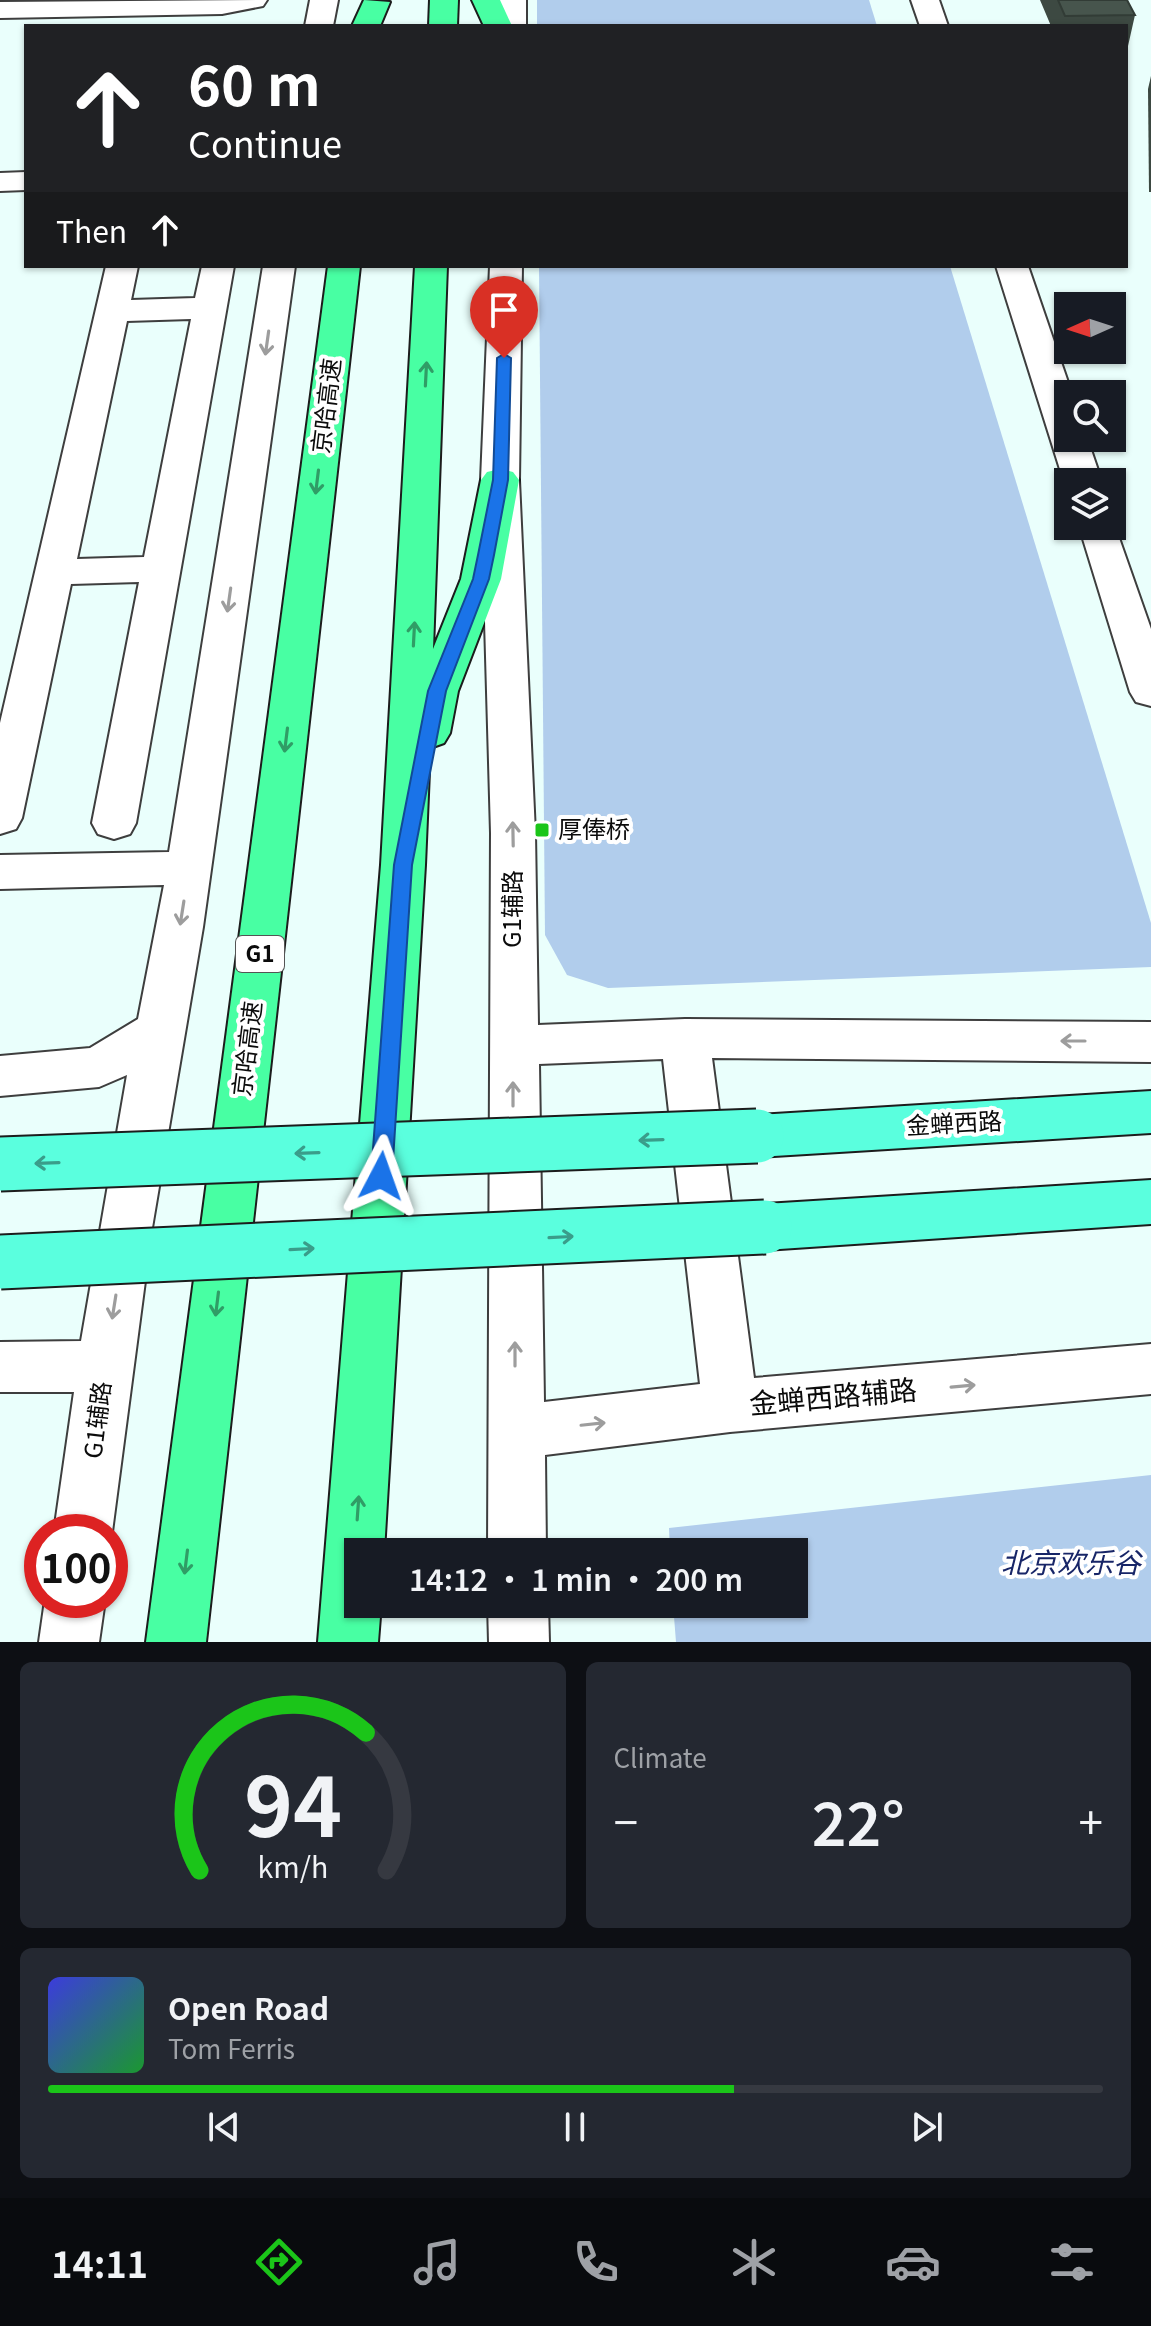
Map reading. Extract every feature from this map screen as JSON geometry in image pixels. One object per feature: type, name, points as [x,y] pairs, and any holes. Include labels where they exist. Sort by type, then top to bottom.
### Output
[{"type":"highway","points":[[443,24],[444,0]]},
{"type":"highway","points":[[486,0],[497,24]]},
{"type":"highway","name":"京哈高速","points":[[176,1642],[344,268]]},
{"type":"highway","points":[[348,1642],[403,865],[431,268]]},
{"type":"highway","points":[[403,865],[437,691],[481,579],[500,480]]},
{"type":"main road","name":"金蝉西路","points":[[0,1164],[757,1136],[1151,1112]]},
{"type":"main road","points":[[0,1262],[765,1227],[1151,1202]]},
{"type":"street","points":[[0,10],[179,11],[253,0]]},
{"type":"street","points":[[319,24],[324,0]]},
{"type":"street","points":[[512,0],[512,24]]},
{"type":"street","points":[[925,0],[933,24]]},
{"type":"street","points":[[222,6],[262,24]]},
{"type":"street","points":[[0,182],[24,181]]},
{"type":"street","points":[[0,818],[122,268]]},
{"type":"street","points":[[114,823],[218,268]]},
{"type":"street","name":"G1辅路","points":[[85,1514],[105,1366],[158,1031],[189,868],[279,268]]},
{"type":"street","name":"G1辅路","points":[[506,268],[500,480],[513,833],[517,1538]]},
{"type":"street","points":[[1013,268],[1054,394]]},
{"type":"street","points":[[112,311],[210,308]]},
{"type":"street","points":[[1108,540],[1132,575],[1151,692]]},
{"type":"street","points":[[55,572],[162,569]]},
{"type":"street","points":[[0,872],[189,868]]},
{"type":"street","points":[[0,1076],[99,1067],[158,1031]]},
{"type":"street","points":[[685,1038],[730,1406]]},
{"type":"street","points":[[513,1046],[685,1038],[1151,1042]]},
{"type":"street","points":[[0,1367],[105,1366]]},
{"type":"street","name":"金蝉西路辅路","points":[[515,1432],[730,1406],[1151,1369]]},
{"type":"street","points":[[69,1642],[72,1618]]},
{"type":"street","points":[[518,1618],[519,1642]]},
{"type":"green space","points":[[537,0],[869,0],[876,24],[537,24]]},
{"type":"green space","points":[[539,268],[951,268],[1151,923],[1151,967],[608,988],[567,975],[545,935]]},
{"type":"green space","name":"北京欢乐谷","points":[[1151,1475],[1151,1642],[676,1642],[674,1618],[808,1618],[808,1538],[669,1538],[669,1528]]},
{"type":"building","points":[[1058,0],[1127,0],[1135,15],[1065,16]]},
{"type":"place","name":"厚俸桥","points":[[542,830]]},
{"type":"route","points":[[381,1176],[403,865],[437,691],[481,579],[486,555],[500,480],[504,358]]}]
